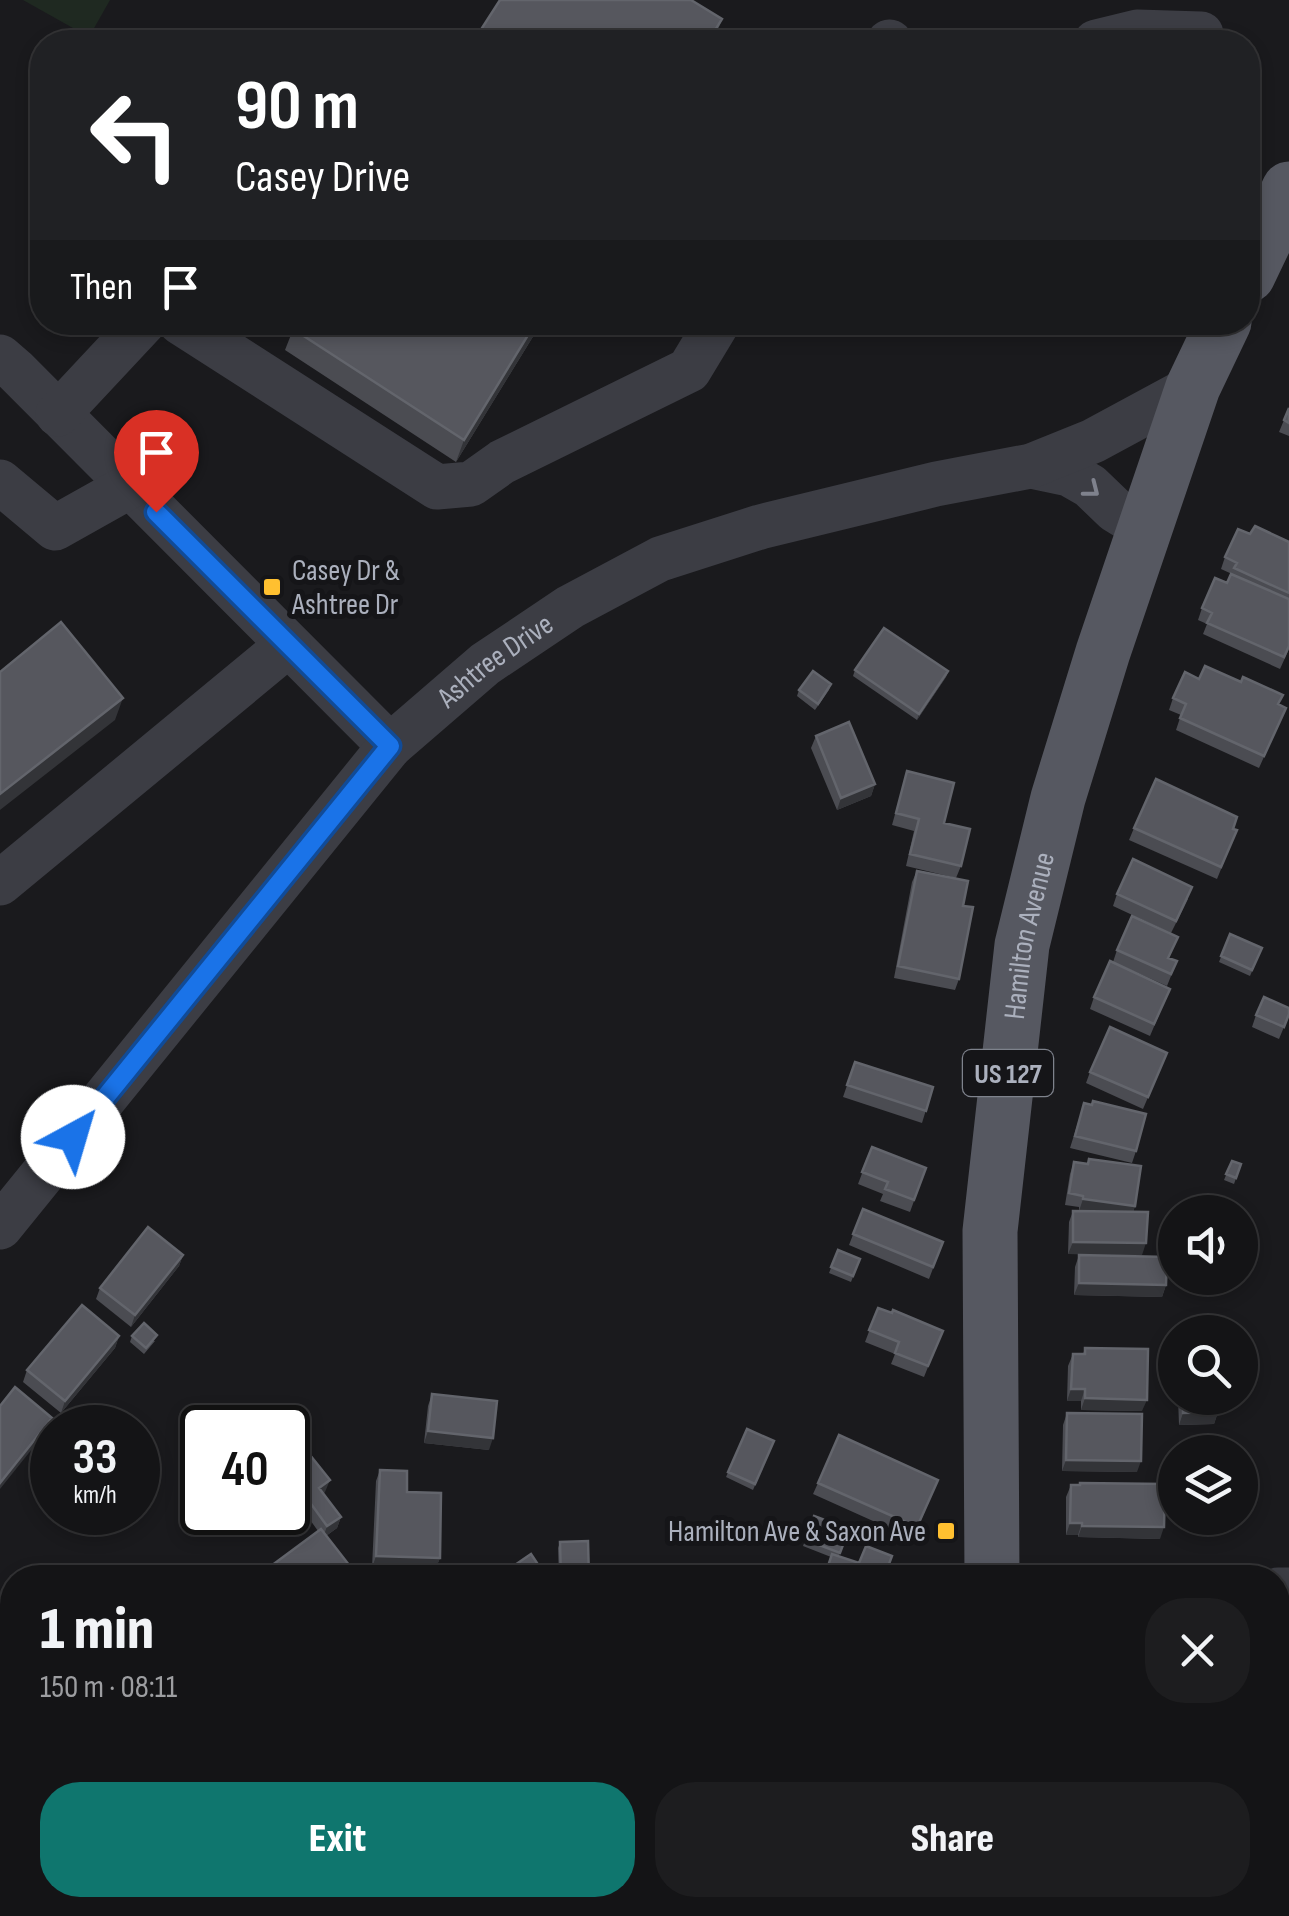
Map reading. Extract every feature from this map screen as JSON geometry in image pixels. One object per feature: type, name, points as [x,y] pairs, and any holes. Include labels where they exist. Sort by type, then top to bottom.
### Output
[{"type":"main road","points":[[1260,249],[1289,189]]},
{"type":"main road","name":"Hamilton Avenue","points":[[992,1565],[990,1231],[1022,945],[1058,798],[1102,652],[1193,388],[1218,335]]},
{"type":"street","points":[[58,414],[132,335]]},
{"type":"street","points":[[200,335],[438,487],[471,484],[502,462],[689,370],[710,335]]},
{"type":"street","points":[[0,357],[390,746]]},
{"type":"street","name":"Ashtree Drive","points":[[0,1228],[390,746],[485,664],[570,607],[660,559],[760,527],[936,484],[1031,466],[1093,440],[1193,388]]},
{"type":"street","points":[[1031,466],[1069,474],[1146,530]]},
{"type":"street","points":[[0,482],[55,528],[130,486]]},
{"type":"street","points":[[0,884],[288,645]]},
{"type":"shaded area","points":[[23,0],[110,0],[93,30],[77,30]]},
{"type":"building","points":[[500,0],[691,0],[722,19],[715,30],[481,30]]},
{"type":"building","points":[[302,335],[528,335],[464,440]]},
{"type":"building","points":[[1255,526],[1289,542],[1289,593],[1234,568],[1237,563],[1225,557],[1238,529],[1250,534]]},
{"type":"building","points":[[1231,574],[1289,599],[1289,646],[1284,657],[1207,623],[1212,613],[1202,608],[1215,578],[1227,583]]},
{"type":"building","points":[[61,622],[123,698],[0,794],[0,672]]},
{"type":"building","points":[[884,628],[948,671],[919,714],[855,670]]},
{"type":"building","points":[[1205,666],[1283,695],[1278,704],[1286,708],[1264,756],[1180,718],[1186,704],[1173,698],[1185,672],[1199,679]]},
{"type":"building","points":[[813,671],[831,684],[818,704],[799,690]]},
{"type":"building","points":[[849,722],[875,784],[841,798],[816,736]]},
{"type":"building","points":[[907,771],[954,783],[944,823],[970,829],[961,866],[910,854],[919,819],[896,813]]},
{"type":"building","points":[[1156,779],[1237,817],[1233,829],[1237,830],[1221,867],[1134,828]]},
{"type":"building","points":[[1133,859],[1192,887],[1176,921],[1117,894]]},
{"type":"building","points":[[917,871],[968,881],[963,906],[973,907],[959,979],[898,966]]},
{"type":"building","points":[[1132,916],[1178,937],[1168,958],[1177,961],[1171,974],[1117,950]]},
{"type":"building","points":[[1230,934],[1262,948],[1252,970],[1221,956]]},
{"type":"building","points":[[1110,961],[1170,989],[1154,1024],[1094,997]]},
{"type":"building","points":[[1264,997],[1289,1008],[1284,1027],[1256,1015]]},
{"type":"building","points":[[1110,1027],[1167,1053],[1148,1097],[1090,1072]]},
{"type":"building","points":[[855,1062],[933,1087],[926,1111],[847,1085]]},
{"type":"building","points":[[1093,1101],[1146,1114],[1136,1151],[1075,1136],[1084,1103],[1092,1105]]},
{"type":"building","points":[[872,1147],[926,1168],[914,1200],[885,1189],[888,1182],[862,1172]]},
{"type":"building","points":[[1089,1159],[1141,1166],[1135,1206],[1083,1199],[1069,1193],[1074,1162],[1088,1164]]},
{"type":"building","points":[[1232,1161],[1241,1164],[1236,1178],[1226,1174]]},
{"type":"building","points":[[863,1209],[943,1242],[933,1267],[853,1234]]},
{"type":"building","points":[[1073,1211],[1148,1212],[1146,1243],[1073,1242]]},
{"type":"building","points":[[148,1227],[183,1255],[135,1315],[100,1288]]},
{"type":"building","points":[[838,1250],[860,1259],[853,1276],[831,1267]]},
{"type":"building","points":[[1079,1255],[1158,1257],[1158,1285],[1079,1283]]},
{"type":"building","points":[[82,1305],[119,1336],[65,1401],[27,1370]]},
{"type":"building","points":[[878,1308],[892,1313],[893,1310],[943,1331],[928,1366],[895,1353],[899,1342],[869,1330]]},
{"type":"building","points":[[144,1323],[157,1335],[146,1348],[132,1336]]},
{"type":"building","points":[[1085,1348],[1148,1349],[1147,1400],[1085,1398],[1085,1389],[1071,1389],[1073,1354],[1085,1354]]},
{"type":"building","points":[[15,1387],[36,1405],[30,1405],[30,1446],[0,1483],[0,1406]]},
{"type":"building","points":[[432,1394],[497,1401],[493,1438],[428,1431]]},
{"type":"building","points":[[1067,1413],[1142,1414],[1141,1461],[1066,1460]]},
{"type":"building","points":[[747,1429],[774,1441],[755,1484],[728,1472]]},
{"type":"building","points":[[839,1435],[938,1480],[917,1527],[818,1483]]},
{"type":"building","points":[[310,1455],[330,1480],[319,1488],[341,1517],[327,1526],[310,1502]]},
{"type":"building","points":[[380,1470],[407,1471],[407,1492],[441,1493],[440,1558],[376,1556]]},
{"type":"building","points":[[1158,1484],[1158,1527],[1070,1523],[1071,1485]]},
{"type":"building","points":[[814,1516],[849,1529],[840,1553],[806,1540]]},
{"type":"building","points":[[321,1529],[349,1565],[272,1565]]},
{"type":"building","points":[[588,1541],[589,1565],[561,1565],[560,1542]]},
{"type":"building","points":[[866,1546],[892,1556],[889,1565],[828,1565],[832,1554],[859,1563]]},
{"type":"building","points":[[531,1554],[538,1565],[515,1565]]},
{"type":"place","name":"Casey Dr & Ashtree Dr","points":[[272,587]]},
{"type":"place","name":"Hamilton Ave & Saxon Ave","points":[[946,1531]]},
{"type":"route","points":[[73,1137],[390,746],[156,512]]}]
